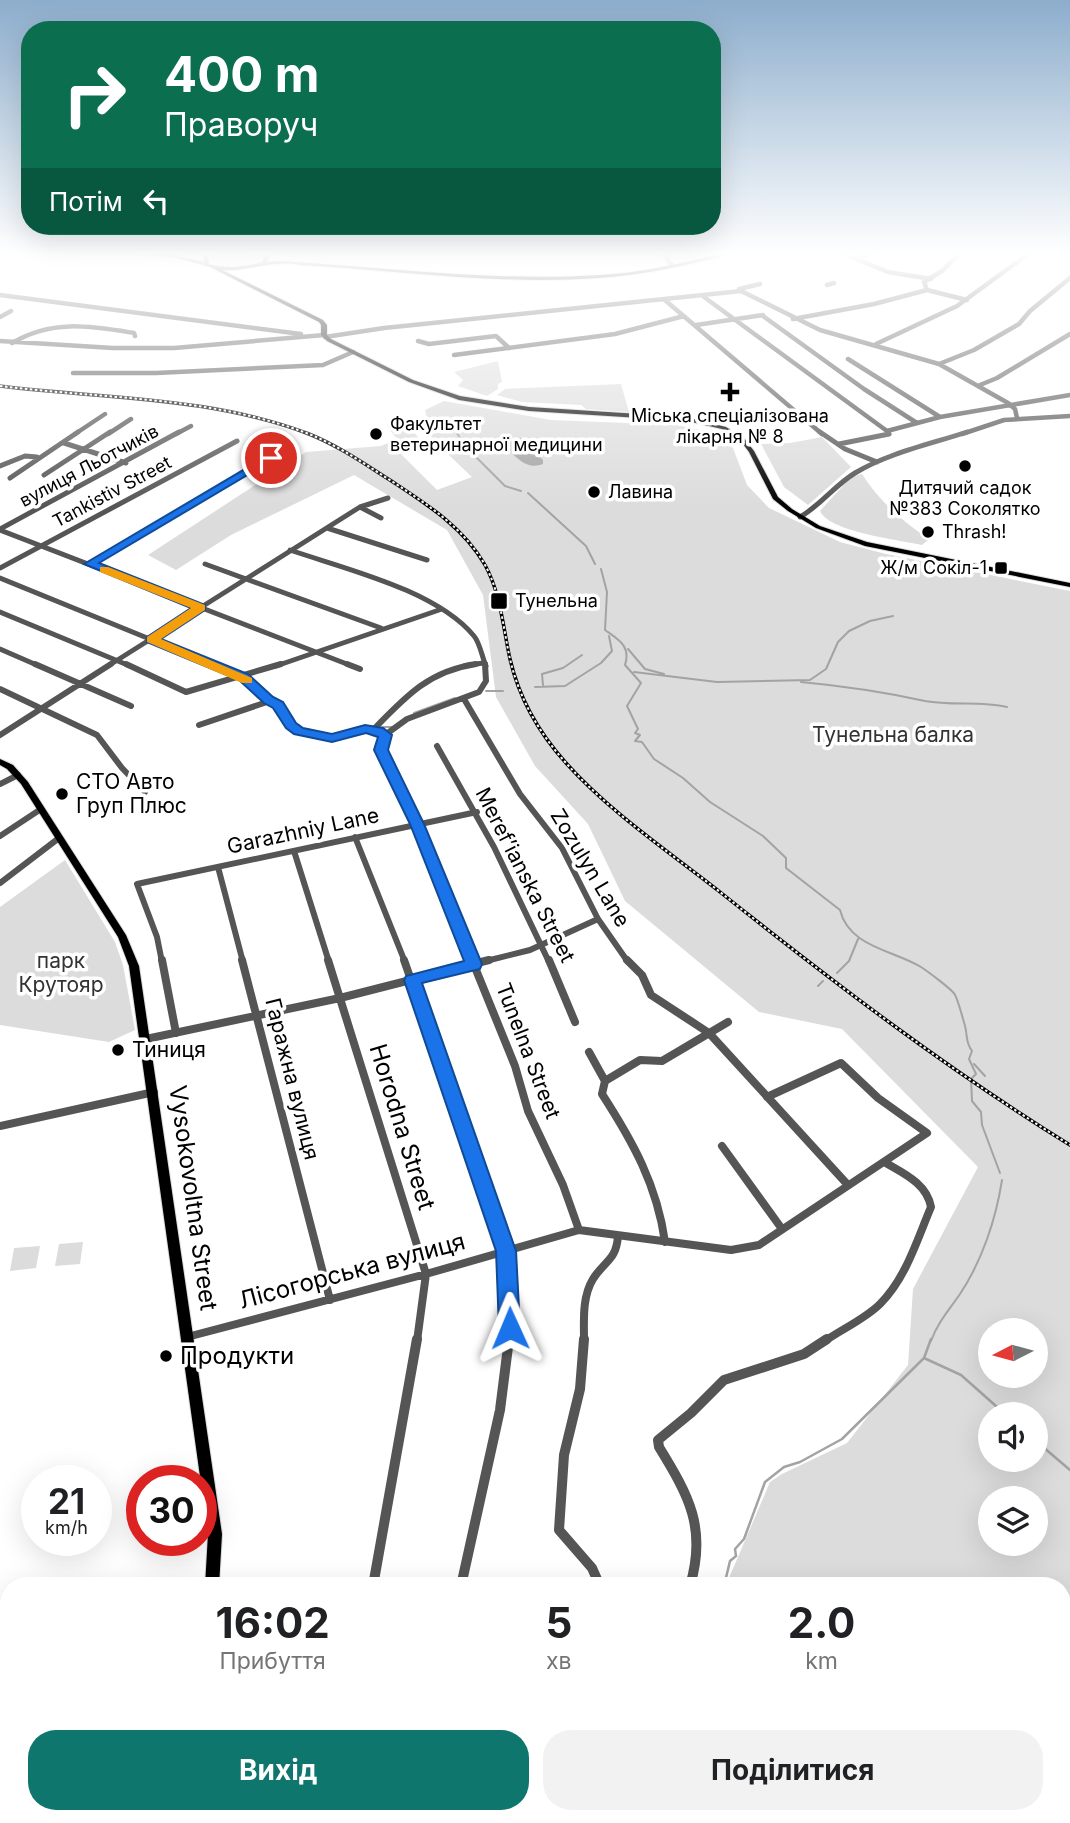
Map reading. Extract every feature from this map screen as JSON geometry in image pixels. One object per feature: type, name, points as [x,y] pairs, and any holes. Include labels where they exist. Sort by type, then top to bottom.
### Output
[{"type":"main road","points":[[326,337],[427,388],[487,404],[687,419],[724,428],[745,442],[775,498],[800,517],[836,535],[866,544],[1070,585]]},
{"type":"main road","points":[[0,762],[18,775]]},
{"type":"main road","name":"Vysokovoltna Street","points":[[18,775],[125,941],[134,966],[215,1534],[213,1577]]},
{"type":"street","points":[[12,343],[22,337]]},
{"type":"street","points":[[0,341],[174,348],[296,337]]},
{"type":"street","points":[[418,341],[429,344],[487,337]]},
{"type":"street","points":[[497,337],[509,348]]},
{"type":"street","points":[[454,355],[592,337]]},
{"type":"street","points":[[710,337],[812,426],[839,444],[878,463]]},
{"type":"street","points":[[760,337],[887,431]]},
{"type":"street","points":[[792,337],[864,389],[918,423]]},
{"type":"street","points":[[848,337],[939,364],[980,385],[1012,406],[1017,418]]},
{"type":"street","points":[[876,344],[890,337]]},
{"type":"street","points":[[939,364],[974,350],[996,337]]},
{"type":"street","points":[[980,385],[997,378],[1065,337]]},
{"type":"street","points":[[74,373],[323,365],[353,352]]},
{"type":"street","points":[[849,359],[940,416]]},
{"type":"street","points":[[887,431],[940,416],[1070,396]]},
{"type":"street","points":[[0,466],[25,456],[37,457],[64,443],[105,414]]},
{"type":"street","points":[[800,517],[816,508],[853,474],[878,463],[997,421],[1070,416]]},
{"type":"street","points":[[44,475],[131,419]]},
{"type":"street","name":"вулиця Льотчиків","points":[[0,530],[191,426]]},
{"type":"street","points":[[839,444],[889,434],[887,431]]},
{"type":"street","name":"Tankistiv Street","points":[[0,568],[237,440]]},
{"type":"street","points":[[64,443],[126,463]]},
{"type":"street","points":[[90,564],[289,448]]},
{"type":"street","points":[[10,478],[33,464],[37,457]]},
{"type":"street","points":[[0,735],[360,507],[388,498]]},
{"type":"street","points":[[360,507],[381,518]]},
{"type":"street","points":[[327,528],[426,560]]},
{"type":"street","points":[[0,530],[360,669]]},
{"type":"street","points":[[0,578],[243,677],[270,701],[279,705],[290,726],[306,734],[332,738],[354,731],[374,729],[385,735],[413,716],[474,696],[484,686],[487,670],[475,637],[430,600],[290,550]]},
{"type":"street","points":[[205,564],[382,628]]},
{"type":"street","points":[[0,612],[162,679],[186,692],[243,677],[442,609]]},
{"type":"street","points":[[0,649],[131,706]]},
{"type":"street","points":[[374,729],[403,699],[428,680],[449,670],[483,663]]},
{"type":"street","points":[[0,689],[97,735],[122,768],[145,792]]},
{"type":"street","name":"Zozulyn Lane","points":[[464,699],[512,782],[562,848],[597,916],[627,961],[642,975],[651,995],[709,1033],[847,1184]]},
{"type":"street","points":[[199,725],[270,701]]},
{"type":"street","name":"Tunelna Street","points":[[385,735],[381,750],[417,824],[515,1066],[528,1111],[563,1185],[579,1230]]},
{"type":"street","name":"Meref’ianska Street","points":[[437,746],[477,812],[544,945],[575,1022]]},
{"type":"street","points":[[0,784],[18,775]]},
{"type":"street","points":[[0,836],[41,809]]},
{"type":"street","name":"Garazhniy Lane","points":[[176,1033],[157,937],[137,884],[477,812]]},
{"type":"street","points":[[355,837],[412,980],[506,1251],[510,1313],[503,1383],[463,1577]]},
{"type":"street","points":[[0,883],[60,838]]},
{"type":"street","name":"Horodna Street","points":[[294,851],[426,1275],[412,1379],[375,1577]]},
{"type":"street","name":"Гаражна вулиця","points":[[218,867],[330,1300]]},
{"type":"street","points":[[146,1039],[340,998],[544,945],[597,916]]},
{"type":"street","points":[[605,1082],[640,1060],[663,1061],[728,1022]]},
{"type":"street","points":[[589,1052],[605,1082],[602,1094],[642,1157],[654,1184],[665,1242]]},
{"type":"street","name":"Лісогорська вулиця","points":[[187,1337],[426,1275],[579,1230],[707,1248],[747,1248],[759,1245],[847,1184],[886,1163],[927,1133],[877,1097],[841,1063],[767,1097]]},
{"type":"street","points":[[0,1126],[154,1092]]},
{"type":"street","points":[[722,1146],[782,1229]]},
{"type":"street","points":[[693,1577],[698,1564],[699,1531],[696,1516],[659,1447],[658,1440],[691,1413],[724,1380],[804,1354],[878,1306],[894,1288],[931,1207],[931,1200],[919,1185],[886,1163]]},
{"type":"street","points":[[596,1577],[592,1568],[559,1530],[560,1514],[564,1455],[580,1389],[584,1304],[593,1279],[617,1250],[618,1236]]},
{"type":"green space","points":[[498,361],[502,382],[498,384],[498,389],[487,396],[458,386],[463,380],[454,372]]},
{"type":"green space","points":[[621,384],[629,412],[586,409],[581,405],[522,402],[497,395],[505,389]]},
{"type":"green space","name":"Тунельна балка","points":[[444,401],[551,420],[677,425],[709,432],[733,448],[747,485],[769,508],[840,542],[886,554],[1070,591],[1070,1577],[729,1577],[770,1482],[847,1443],[908,1365],[913,1289],[978,1167],[842,1029],[759,1012],[625,901],[588,824],[535,766],[496,697],[483,595],[447,530],[354,475],[231,535],[176,570],[148,555],[306,452],[381,446],[397,439],[387,426],[411,428],[420,440],[395,448],[437,490],[472,477],[432,439],[425,410]]},
{"type":"green space","points":[[822,437],[851,467],[808,505],[784,487],[761,444],[790,443]]},
{"type":"green space","points":[[862,474],[892,510],[929,539],[922,545],[882,538],[850,530],[826,518],[820,511],[851,477]]},
{"type":"green space","name":"парк Крутояр","points":[[65,860],[115,942],[123,965],[135,1030],[109,1042],[0,1025],[0,907]]},
{"type":"green space","points":[[83,1242],[80,1264],[55,1266],[59,1244]]},
{"type":"green space","points":[[40,1246],[36,1268],[10,1271],[14,1248]]},
{"type":"shaded area","points":[[508,438],[522,438],[543,460],[543,464],[537,466],[520,461],[502,442]]},
{"type":"waterway","points":[[437,417],[452,424],[465,447]]},
{"type":"waterway","points":[[467,448],[505,486],[521,491]]},
{"type":"waterway","points":[[528,493],[586,546],[595,564]]},
{"type":"waterway","points":[[601,569],[607,592],[605,630],[625,648],[625,665],[641,683],[627,706],[638,729],[635,733],[640,735],[635,741],[642,742],[654,759],[683,778],[710,802],[763,836],[786,858],[786,868],[840,910],[845,922],[862,940],[921,967],[953,993],[972,1051],[969,1059],[976,1074],[971,1079],[972,1101],[981,1112],[982,1125],[1000,1173]]},
{"type":"waterway","points":[[634,672],[717,682],[810,680],[826,669],[838,642],[849,631],[870,621],[893,616]]},
{"type":"waterway","points":[[535,687],[565,686],[601,663],[612,651],[609,636]]},
{"type":"waterway","points":[[628,649],[645,669],[664,674]]},
{"type":"waterway","points":[[543,685],[542,674],[563,668],[582,655]]},
{"type":"waterway","points":[[801,682],[935,702],[1007,707]]},
{"type":"waterway","points":[[486,691],[503,691]]},
{"type":"waterway","points":[[414,713],[455,698]]},
{"type":"waterway","points":[[382,727],[392,727]]},
{"type":"waterway","points":[[837,973],[849,961],[858,939]]},
{"type":"waterway","points":[[818,986],[823,981]]},
{"type":"waterway","points":[[974,1064],[985,1076]]},
{"type":"waterway","points":[[931,1341],[940,1322],[968,1281],[981,1254],[992,1225],[1002,1180]]},
{"type":"waterway","points":[[924,1358],[931,1339]]},
{"type":"waterway","points":[[726,1577],[730,1561],[736,1556],[735,1549],[744,1539],[765,1482],[784,1467],[800,1462],[842,1439],[924,1358]]},
{"type":"waterway","points":[[924,1358],[961,1375],[991,1402]]},
{"type":"waterway","points":[[1048,1451],[1070,1470]]},
{"type":"railway","points":[[0,386],[195,406],[272,422],[331,444],[419,499],[456,529],[485,565],[498,599],[510,659],[525,701],[547,740],[583,781],[640,831],[848,992],[979,1086],[1070,1145]]},
{"type":"slow traffic","points":[[104,570],[200,607],[151,640],[243,677],[247,681]]},
{"type":"place","name":"Міська спеціалізована лікарня № 8","points":[[730,392]]},
{"type":"place","name":"Факультет ветеринарної медицини","points":[[376,434]]},
{"type":"place","name":"Дитячий садок №383 Соколятко","points":[[965,466]]},
{"type":"place","name":"Лавина","points":[[594,492]]},
{"type":"place","name":"Thrash!","points":[[928,532]]},
{"type":"place","name":"Ж/м Сокіл-1","points":[[1001,568]]},
{"type":"place","name":"Тунельна","points":[[499,601]]},
{"type":"place","name":"СТО Авто Груп Плюс","points":[[62,794]]},
{"type":"place","name":"Тиниця","points":[[118,1050]]},
{"type":"place","name":"Продукти","points":[[166,1356]]},
{"type":"route","points":[[271,458],[90,564],[200,607],[151,640],[243,677],[268,700],[279,705],[290,726],[298,731],[332,738],[354,731],[374,729],[385,735],[381,750],[417,824],[474,964],[412,980],[506,1251],[510,1328]]}]
